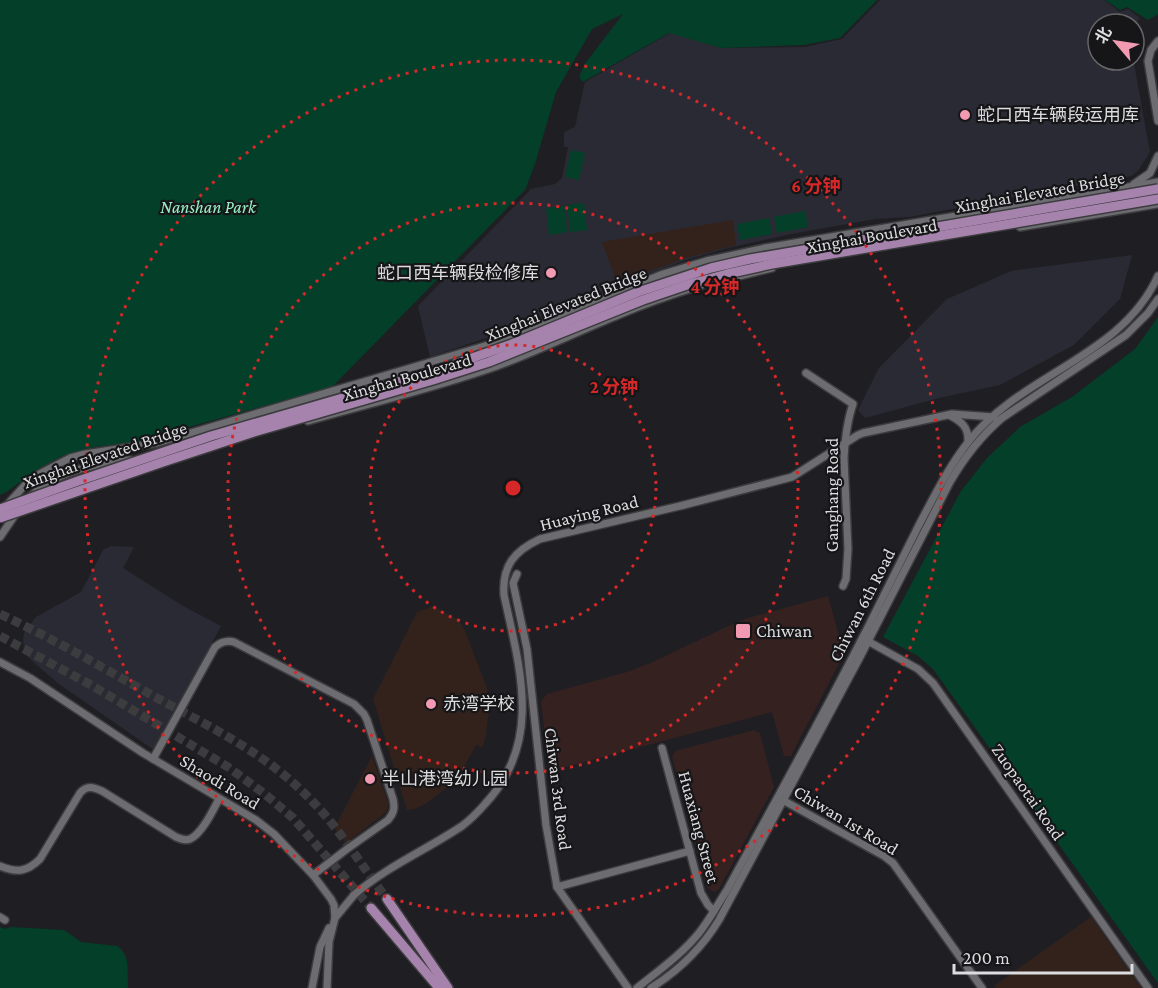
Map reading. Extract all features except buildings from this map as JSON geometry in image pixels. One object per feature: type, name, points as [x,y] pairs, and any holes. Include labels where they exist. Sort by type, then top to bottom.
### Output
[{"type":"main road","name":"Xinghai Elevated Bridge","points":[[0,509],[211,436],[503,348],[638,292],[711,268],[1158,189]]},
{"type":"main road","name":"Xinghai Elevated Bridge","points":[[0,516],[254,432],[489,362],[643,300],[701,281],[752,268],[1158,199]]},
{"type":"main road","points":[[387,899],[448,988]]},
{"type":"main road","points":[[371,908],[440,988]]},
{"type":"street","points":[[1158,41],[1150,50],[1148,61],[1158,121]]},
{"type":"street","points":[[1129,187],[1150,173],[1158,156]]},
{"type":"street","name":"Xinghai Boulevard","points":[[0,516],[12,498],[26,484],[41,473],[70,458],[157,443],[489,345],[654,278],[706,261],[765,248],[1158,182]]},
{"type":"street","name":"Xinghai Boulevard","points":[[0,537],[35,492],[59,477],[82,468],[164,456],[221,444],[464,377],[541,349],[672,294],[712,282],[773,268],[1158,204]]},
{"type":"street","name":"Chiwan 6th Road","points":[[865,640],[937,490],[968,442],[991,417],[1014,399],[1109,337],[1140,306],[1158,276]]},
{"type":"street","name":"Chiwan 6th Road","points":[[651,988],[663,981],[710,935],[865,640],[965,458],[1002,418],[1118,340],[1157,304]]},
{"type":"street","name":"Ganghang Road","points":[[806,373],[853,404],[844,458],[848,549],[846,579],[843,586]]},
{"type":"street","points":[[949,415],[966,427],[968,442]]},
{"type":"street","name":"Huaying Road","points":[[312,988],[320,947],[335,918],[354,895],[387,870],[465,824],[494,795],[510,767],[519,740],[523,708],[520,667],[503,585],[504,575],[512,559],[523,548],[540,539],[792,477],[863,433],[949,415],[1002,418]]},
{"type":"street","name":"Chiwan 3rd Road","points":[[517,574],[513,583],[527,649],[546,825],[557,887],[628,988]]},
{"type":"street","name":"Zuopaotai Road","points":[[865,640],[918,669],[933,683],[1149,988]]},
{"type":"street","points":[[153,759],[215,647],[222,642],[234,642],[354,704],[367,720],[394,809],[391,817],[382,825],[313,875]]},
{"type":"street","name":"Shaodi Road","points":[[0,662],[49,690],[219,800],[265,826],[313,875],[332,899],[335,918]]},
{"type":"street","name":"Huaxiang Street","points":[[662,748],[701,893],[714,911]]},
{"type":"street","points":[[0,866],[12,870],[26,870],[35,864],[83,789],[92,787],[102,791],[176,837],[186,840],[198,833],[219,800]]},
{"type":"street","name":"Chiwan 6th Road","points":[[637,988],[689,945],[707,922],[780,799]]},
{"type":"street","name":"Chiwan 1st Road","points":[[780,799],[893,863],[982,988]]},
{"type":"street","points":[[557,887],[690,851]]},
{"type":"street","points":[[327,988],[329,942],[335,918]]},
{"type":"street","points":[[657,988],[663,981]]},
{"type":"shaded area","points":[[880,0],[1104,0],[1120,12],[1086,12],[1086,72],[1135,72],[1150,152],[1138,171],[1131,176],[909,217],[875,219],[791,234],[728,248],[686,260],[504,332],[430,357],[418,306],[531,189],[555,184],[562,178],[568,147],[564,147],[564,132],[575,127],[585,82],[670,33],[722,48],[805,47],[842,39]]},
{"type":"shaded area","points":[[733,220],[736,245],[686,258],[617,283],[602,242]]},
{"type":"shaded area","points":[[1132,255],[1120,299],[1074,345],[1000,385],[939,398],[865,418],[858,410],[879,368],[947,299],[1011,271]]},
{"type":"shaded area","points":[[111,546],[134,547],[123,568],[183,606],[221,626],[154,750],[59,684],[24,652],[25,631],[36,617],[81,592],[103,550]]},
{"type":"shaded area","points":[[828,596],[844,654],[791,756],[784,756],[772,712],[554,770],[548,766],[541,701],[547,694],[627,672],[748,618]]},
{"type":"shaded area","name":"赤湾学校","points":[[434,606],[459,621],[465,631],[487,688],[489,709],[486,736],[482,748],[476,745],[456,781],[425,804],[407,810],[373,699],[417,612]]},
{"type":"shaded area","points":[[754,730],[760,733],[774,787],[719,889],[715,892],[706,886],[672,757],[675,751]]},
{"type":"shaded area","name":"半山港湾幼儿园","points":[[372,756],[388,802],[387,811],[346,843],[335,827]]},
{"type":"shaded area","points":[[1091,917],[1141,988],[995,988],[994,986]]},
{"type":"green space","name":"Nanshan Park","points":[[0,0],[877,0],[840,38],[804,45],[721,48],[669,33],[583,82],[579,77],[584,65],[623,14],[592,29],[556,92],[525,190],[332,387],[135,442],[94,447],[62,456],[36,470],[0,495]]},
{"type":"green space","points":[[1105,0],[1158,0],[1158,14],[1148,20],[1146,12],[1135,12],[1127,7],[1120,10]]},
{"type":"green space","points":[[571,150],[585,153],[579,180],[565,177]]},
{"type":"green space","points":[[584,203],[587,230],[570,232],[567,205]]},
{"type":"green space","points":[[564,206],[567,232],[549,235],[546,208]]},
{"type":"green space","points":[[805,211],[808,227],[777,233],[774,217]]},
{"type":"green space","points":[[769,218],[772,234],[740,240],[737,224]]},
{"type":"green space","points":[[1158,317],[1158,983],[933,669],[918,656],[883,637],[961,491],[987,458],[1020,427],[1072,397],[1135,349]]},
{"type":"green space","points":[[0,927],[64,930],[81,942],[117,946],[126,959],[128,988],[0,988]]},
{"type":"tunnel","points":[[0,614],[60,644],[259,756],[295,785],[322,812],[387,899]]},
{"type":"tunnel","points":[[0,636],[91,685],[228,767],[293,818],[371,908]]},
{"type":"place","name":"蛇口西车辆段运用库","points":[[965,115]]},
{"type":"place","name":"蛇口西车辆段检修库","points":[[551,273]]},
{"type":"place","name":"Chiwan","points":[[743,631]]},
{"type":"place","name":"赤湾学校","points":[[431,704]]},
{"type":"place","name":"半山港湾幼儿园","points":[[370,779]]}]
